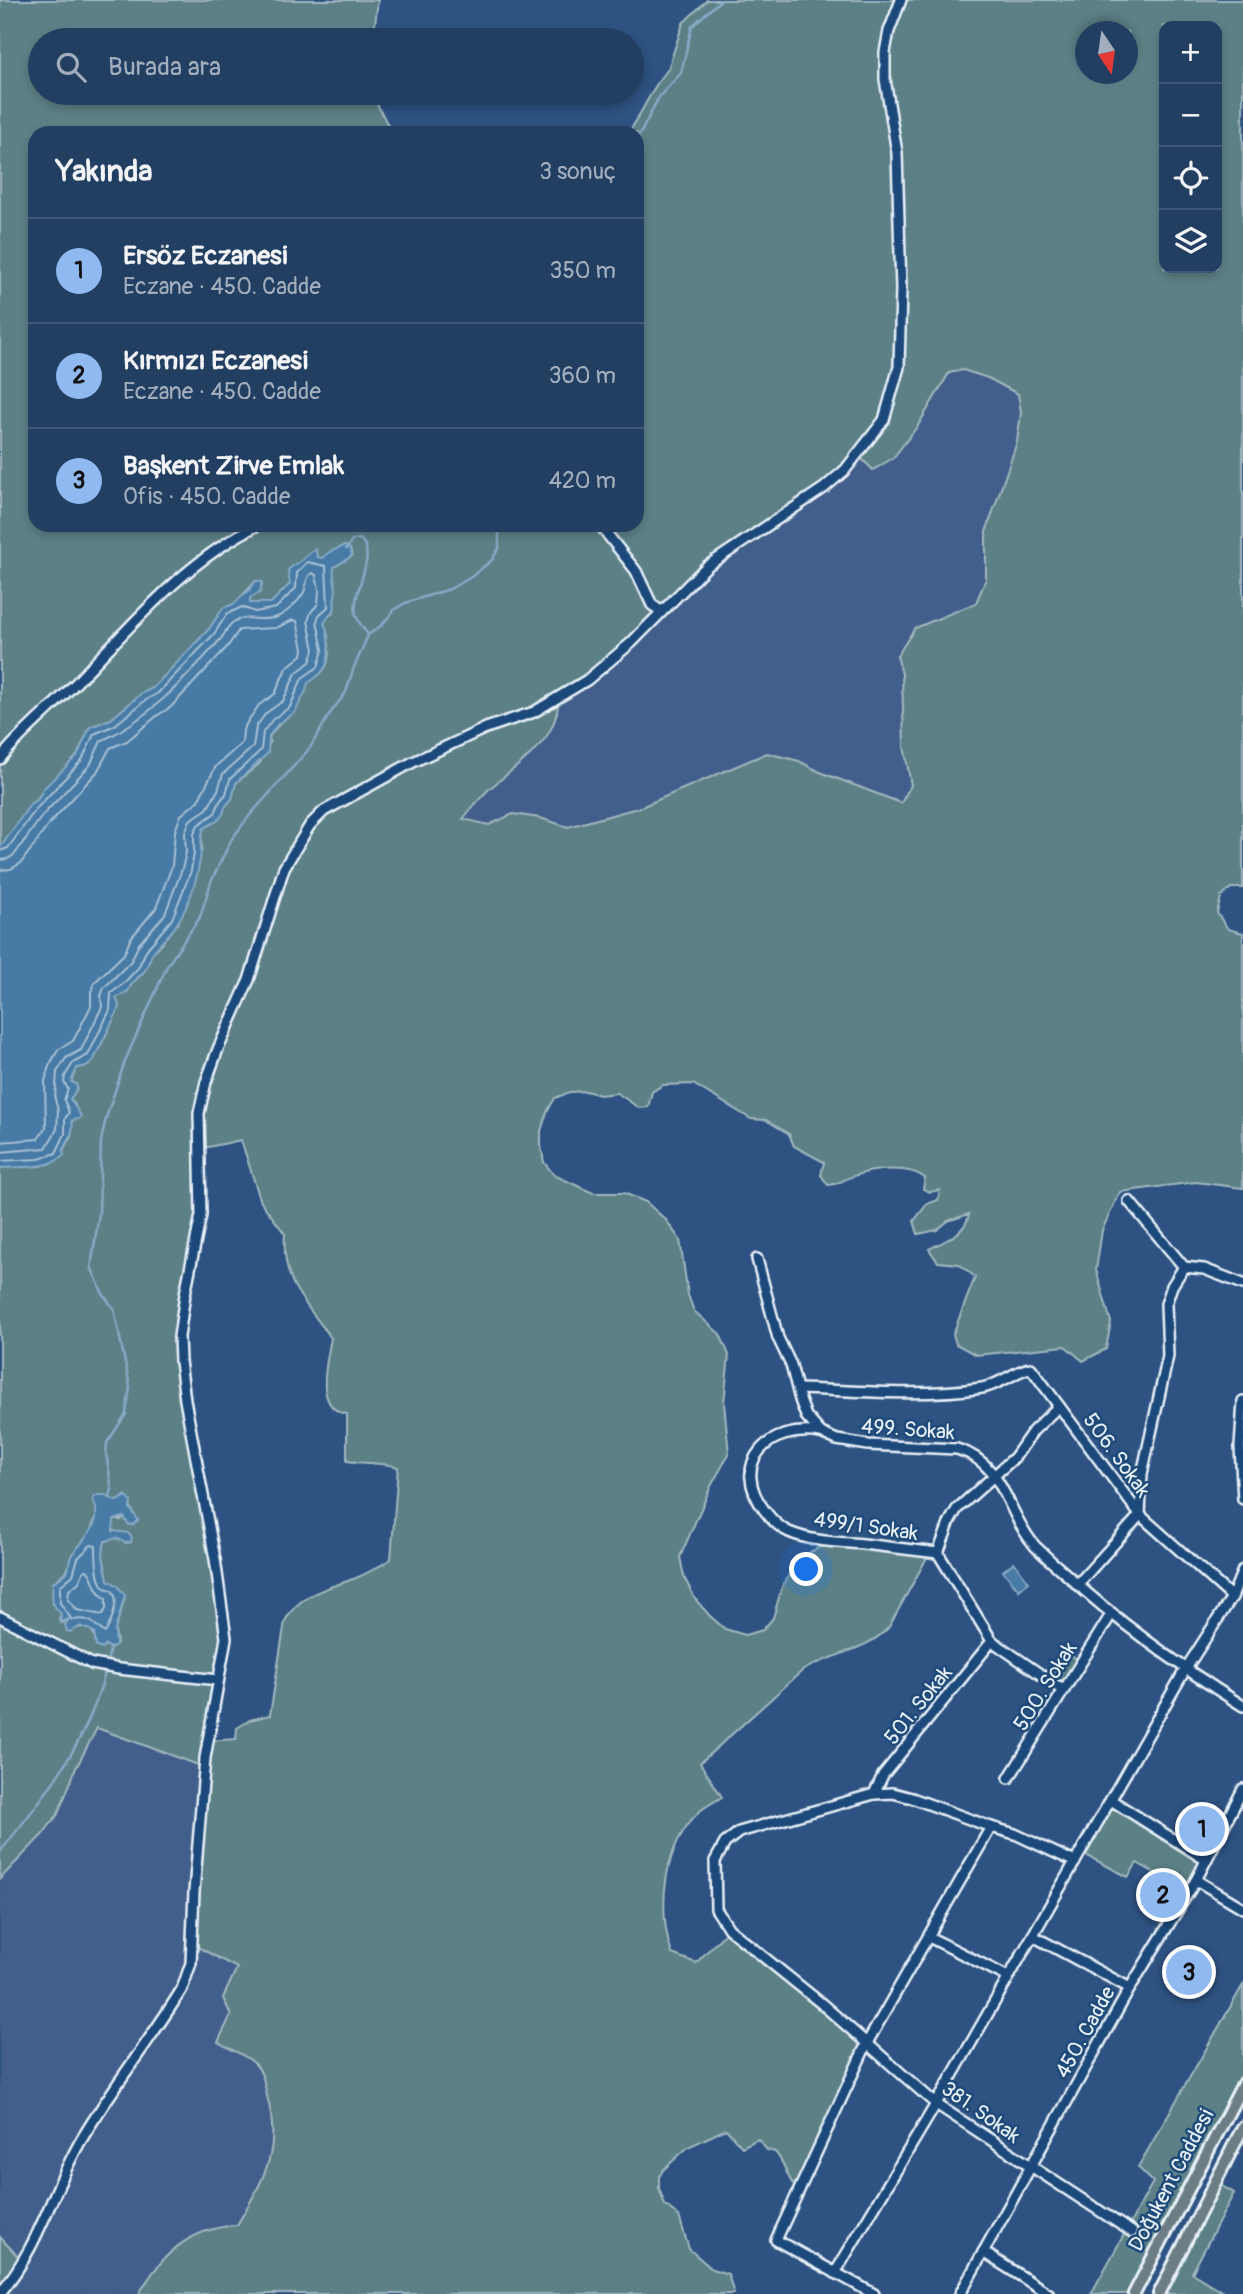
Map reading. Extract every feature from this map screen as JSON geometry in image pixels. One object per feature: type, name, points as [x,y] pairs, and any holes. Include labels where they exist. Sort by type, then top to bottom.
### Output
[{"type":"main road","name":"Doğukent Caddesi","points":[[1134,2294],[1243,2084]]},
{"type":"main road","name":"Doğukent Caddesi","points":[[1159,2294],[1243,2127]]},
{"type":"street","points":[[0,2293],[14,2277],[29,2252],[79,2143],[172,2006],[188,1978],[191,1963],[205,1758],[226,1638],[224,1610],[185,1400],[179,1337],[201,1215],[200,1113],[206,1082],[250,980],[284,868],[310,825],[324,811],[413,762],[486,728],[534,712],[587,680],[611,661],[707,566],[766,524],[824,488],[845,470],[884,420],[899,367],[901,289],[897,153],[885,79],[885,52],[889,31],[901,0]]},
{"type":"street","points":[[0,759],[11,744],[74,685],[154,601],[223,545],[246,532]]},
{"type":"street","points":[[605,532],[636,571],[652,605],[661,611]]},
{"type":"street","points":[[1129,1200],[1184,1266],[1204,1269],[1243,1283]]},
{"type":"street","points":[[757,1259],[778,1338],[791,1364],[806,1416],[821,1433]]},
{"type":"street","points":[[1077,1585],[1140,1515],[1142,1474],[1168,1356],[1166,1304],[1172,1286],[1184,1266]]},
{"type":"street","points":[[798,1389],[929,1393],[995,1385],[1025,1368],[1031,1368],[1059,1406]]},
{"type":"street","points":[[1243,1401],[1243,1499]]},
{"type":"street","name":"506. Sokak","points":[[938,1553],[957,1508],[1015,1457],[1033,1431],[1059,1406],[1140,1515],[1233,1597]]},
{"type":"street","name":"499/1 Sokak","points":[[821,1433],[807,1430],[771,1440],[760,1448],[753,1459],[751,1484],[756,1498],[769,1517],[788,1531],[810,1538],[938,1553]]},
{"type":"street","name":"499. Sokak","points":[[821,1433],[837,1440],[868,1445],[957,1449],[971,1453],[989,1466],[996,1475],[1014,1514],[1035,1545],[1077,1585],[1185,1670],[1243,1706]]},
{"type":"street","points":[[938,1553],[992,1641],[1063,1690]]},
{"type":"street","points":[[835,2273],[936,2104],[1185,1670],[1233,1597],[1243,1570]]},
{"type":"street","name":"500. Sokak","points":[[1009,1778],[1112,1614]]},
{"type":"street","points":[[0,1617],[92,1664],[218,1680]]},
{"type":"street","name":"501. Sokak","points":[[874,1794],[883,1775],[992,1641]]},
{"type":"street","name":"450. Cadde","points":[[960,2294],[1130,1988],[1196,1880],[1243,1789]]},
{"type":"street","points":[[874,1794],[893,1793],[912,1798],[1015,1834],[1075,1862]]},
{"type":"street","name":"381. Sokak","points":[[874,1794],[739,1832],[726,1843],[715,1861],[716,1909],[722,1920],[729,1929],[822,2004],[936,2104],[1132,2232]]},
{"type":"street","points":[[1111,1800],[1206,1860]]},
{"type":"street","points":[[874,2294],[776,2240],[867,2043],[991,1827]]},
{"type":"street","points":[[1196,1880],[1243,1908]]},
{"type":"street","points":[[1033,1936],[1130,1988]]},
{"type":"street","points":[[929,1937],[1008,1977]]},
{"type":"street","points":[[983,2252],[1049,2294]]},
{"type":"shaded area","points":[[963,370],[988,378],[1018,394],[1021,412],[1017,442],[986,532],[986,579],[976,604],[915,628],[897,656],[902,674],[904,746],[911,785],[901,803],[820,772],[799,761],[767,753],[641,807],[568,827],[540,818],[501,818],[489,825],[463,819],[488,790],[525,759],[558,699],[707,566],[940,389],[949,373]]},
{"type":"shaded area","points":[[97,1728],[204,1767],[237,1968],[223,1998],[231,2015],[219,2042],[256,2064],[269,2103],[272,2148],[268,2169],[237,2225],[208,2229],[192,2236],[152,2272],[139,2294],[0,2294],[23,2262],[0,2237],[0,1879],[43,1834],[57,1814],[76,1768]]},
{"type":"green space","points":[[0,0],[378,0],[374,28],[28,28],[28,105],[378,105],[388,126],[28,126],[28,532],[644,532],[644,126],[633,126],[668,69],[683,23],[707,0],[1243,0],[1243,888],[1231,888],[1221,897],[1217,913],[1228,929],[1243,933],[1243,1188],[1196,1182],[1120,1192],[1102,1230],[1096,1270],[1111,1322],[1106,1349],[1083,1361],[1065,1346],[976,1355],[956,1344],[953,1334],[975,1277],[959,1264],[938,1262],[929,1249],[959,1232],[969,1214],[948,1221],[937,1230],[918,1234],[914,1221],[927,1204],[938,1200],[940,1190],[930,1192],[923,1189],[925,1178],[918,1174],[901,1170],[881,1170],[828,1185],[821,1175],[824,1162],[794,1146],[789,1134],[766,1120],[751,1119],[693,1084],[663,1085],[652,1092],[648,1107],[639,1108],[617,1093],[600,1095],[586,1091],[570,1092],[555,1098],[541,1131],[544,1162],[554,1175],[593,1193],[624,1193],[646,1202],[666,1220],[680,1240],[688,1295],[694,1311],[720,1334],[729,1355],[724,1403],[729,1454],[711,1486],[680,1557],[684,1577],[695,1599],[710,1616],[725,1629],[745,1635],[763,1630],[773,1618],[782,1587],[793,1568],[810,1552],[832,1541],[930,1552],[889,1627],[870,1642],[802,1671],[700,1763],[722,1797],[701,1810],[687,1826],[677,1842],[671,1860],[664,1898],[667,1936],[672,1954],[696,1963],[729,1929],[867,2043],[798,2191],[775,2152],[767,2150],[758,2139],[742,2147],[726,2129],[688,2147],[659,2177],[659,2188],[665,2205],[679,2216],[689,2249],[712,2269],[728,2274],[734,2294],[139,2294],[158,2266],[179,2246],[204,2232],[237,2225],[268,2164],[271,2116],[263,2080],[256,2065],[218,2042],[231,2015],[223,1998],[237,1968],[192,1944],[204,1767],[97,1728],[76,1768],[58,1814],[43,1834],[0,1879],[0,1168],[40,1166],[63,1150],[71,1137],[72,1120],[77,1118],[75,1105],[70,1099],[77,1089],[71,1081],[77,1068],[88,1066],[94,1059],[117,1012],[119,1006],[116,998],[128,991],[131,984],[143,973],[152,953],[178,923],[202,848],[201,835],[204,828],[232,798],[236,783],[260,763],[270,742],[269,737],[301,699],[307,683],[324,670],[329,648],[324,623],[334,612],[332,575],[334,567],[352,556],[350,549],[344,546],[321,558],[318,559],[316,553],[306,559],[292,573],[290,584],[271,603],[250,604],[250,598],[260,592],[262,582],[256,581],[234,604],[223,608],[209,629],[153,688],[141,694],[111,719],[90,727],[77,756],[45,788],[0,848]],"holes":[[[963,370],[988,378],[1018,394],[1021,412],[1017,442],[986,532],[986,579],[976,603],[915,628],[897,656],[902,674],[904,746],[911,785],[901,803],[820,772],[799,761],[767,753],[641,807],[568,827],[540,818],[513,814],[489,825],[463,819],[488,790],[523,762],[544,740],[556,714],[558,699],[631,643],[707,566],[824,488],[859,456],[873,470],[893,458],[917,427],[949,373]],[[241,1140],[261,1202],[285,1234],[285,1251],[291,1279],[304,1302],[331,1338],[325,1371],[326,1394],[336,1410],[347,1414],[347,1461],[398,1467],[391,1559],[298,1604],[285,1621],[270,1715],[250,1720],[237,1728],[236,1739],[208,1741],[226,1638],[179,1337],[202,1180],[199,1149]],[[125,1496],[134,1514],[133,1525],[128,1524],[124,1517],[121,1520],[113,1520],[112,1527],[115,1533],[128,1533],[131,1542],[117,1538],[105,1541],[103,1557],[108,1581],[119,1588],[125,1597],[115,1630],[117,1643],[112,1648],[95,1638],[91,1629],[80,1627],[67,1631],[69,1619],[62,1623],[59,1620],[61,1613],[53,1604],[53,1583],[67,1571],[72,1554],[88,1537],[97,1515],[96,1506],[121,1500]]]},
{"type":"green space","points":[[1065,1651],[1077,1659],[1064,1682],[1051,1674]]},
{"type":"green space","points":[[1111,1800],[1206,1860],[1189,1892],[1137,1863],[1128,1877],[1080,1852]]},
{"type":"green space","points":[[1243,1985],[1243,2084],[1134,2294],[1091,2294],[1153,2182],[1138,2167]]},
{"type":"green space","points":[[1215,2182],[1234,2193],[1192,2273],[1229,2294],[1159,2294]]},
{"type":"green space","points":[[0,2237],[23,2262],[0,2293]]},
{"type":"water","points":[[344,546],[350,549],[352,556],[334,567],[335,608],[324,623],[329,647],[324,670],[308,683],[295,712],[278,724],[269,736],[268,753],[236,783],[232,799],[223,814],[204,828],[197,876],[182,915],[153,953],[145,970],[128,991],[116,998],[119,1006],[117,1012],[94,1059],[88,1066],[77,1068],[71,1082],[76,1084],[77,1089],[70,1099],[81,1116],[72,1120],[72,1132],[63,1150],[64,1155],[43,1165],[0,1168],[0,848],[31,803],[37,800],[44,788],[77,756],[90,727],[111,719],[141,694],[153,688],[209,629],[223,608],[234,604],[255,581],[262,582],[260,592],[250,598],[250,603],[271,603],[290,584],[288,570],[291,567],[316,549],[317,557],[322,558]]},
{"type":"water","points":[[99,1495],[106,1495],[116,1501],[127,1496],[131,1502],[130,1508],[138,1520],[133,1525],[128,1524],[124,1517],[114,1520],[113,1531],[128,1533],[132,1538],[131,1542],[125,1543],[117,1538],[105,1541],[103,1556],[108,1580],[117,1585],[125,1595],[115,1630],[116,1645],[111,1648],[106,1645],[102,1649],[96,1646],[94,1632],[81,1626],[67,1631],[65,1625],[69,1619],[60,1622],[61,1613],[53,1604],[52,1596],[53,1583],[67,1572],[71,1557],[95,1523],[96,1508],[93,1500]]},
{"type":"water","points":[[1014,1562],[1029,1582],[1019,1590],[1003,1571]]},
{"type":"waterway","points":[[644,126],[659,97],[681,73],[692,26],[721,0]]},
{"type":"waterway","points":[[109,1498],[112,1490],[107,1443],[126,1414],[130,1387],[114,1309],[103,1294],[91,1267],[99,1214],[101,1141],[125,1061],[167,966],[200,917],[211,882],[231,840],[310,748],[346,692],[368,635],[405,603],[450,589],[471,577],[492,560],[499,548],[499,532]]},
{"type":"waterway","points":[[346,549],[353,540],[360,539],[365,546],[366,564],[357,595],[356,615],[368,635]]},
{"type":"waterway","points":[[0,1852],[58,1776],[82,1735],[102,1685],[110,1648]]},
{"type":"place","name":"Ersöz Eczanesi","points":[[1202,1829]]},
{"type":"place","name":"Kırmızı Eczanesi","points":[[1163,1895]]},
{"type":"place","name":"Başkent Zirve Emlak","points":[[1189,1972]]}]
